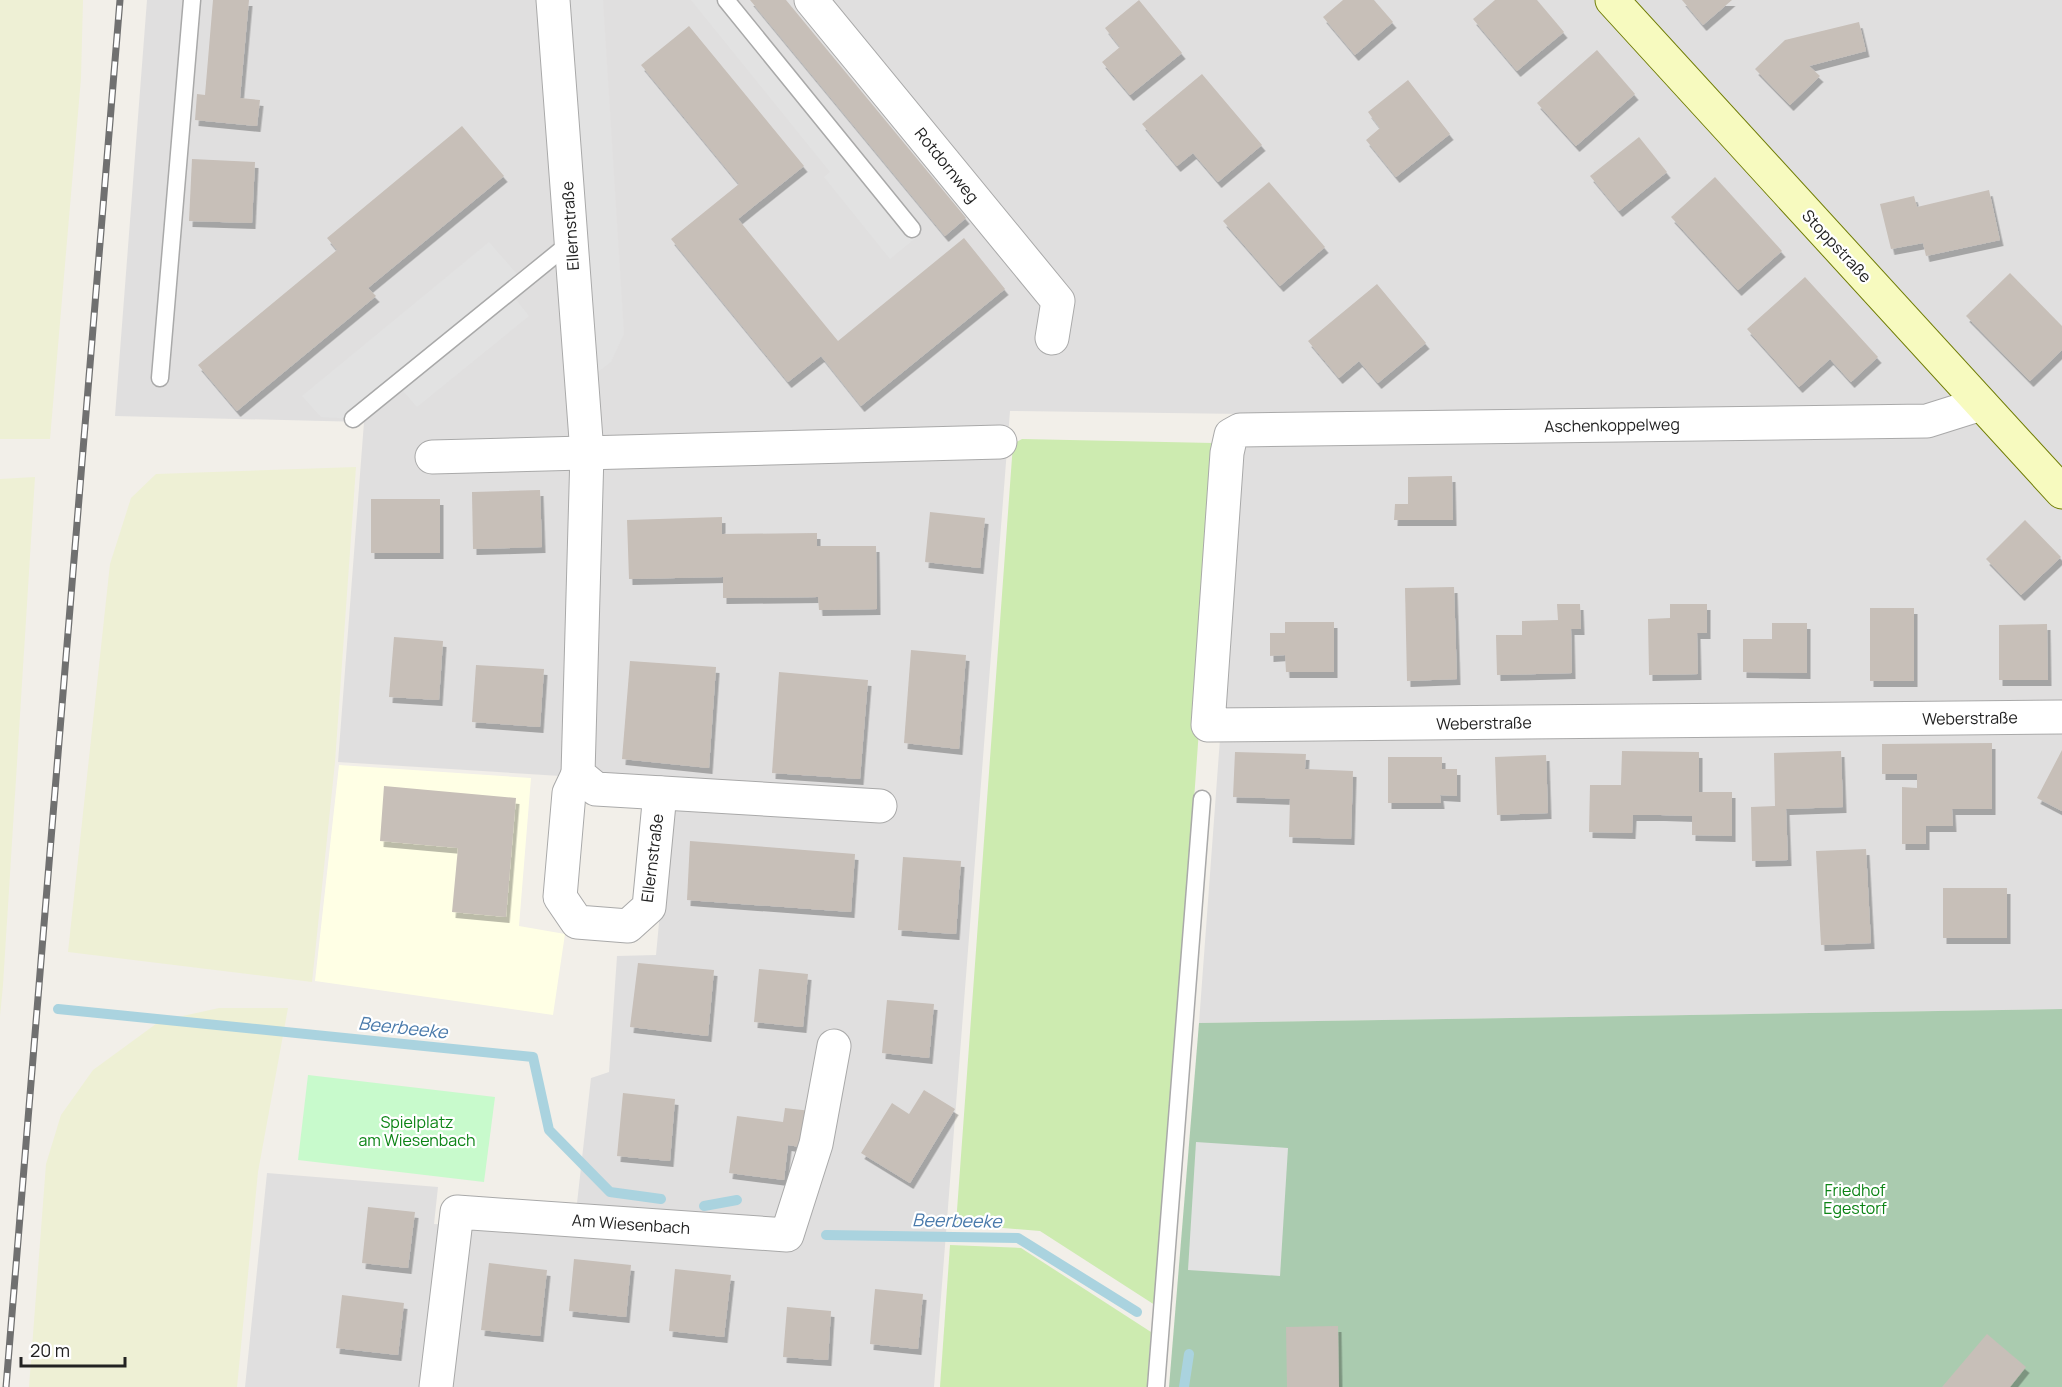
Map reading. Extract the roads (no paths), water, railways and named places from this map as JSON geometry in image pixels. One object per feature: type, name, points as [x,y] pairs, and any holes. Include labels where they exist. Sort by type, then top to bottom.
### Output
[{"type":"main road","name":"Stoppstraße","points":[[1612,0],[2062,492]]},
{"type":"street","name":"Ellernstraße","points":[[553,0],[587,453],[578,774],[569,793],[560,897],[577,921],[628,926],[649,907],[660,793]]},
{"type":"street","name":"Rotdornweg","points":[[811,0],[1058,301],[1052,338]]},
{"type":"street","name":"Aschenkoppelweg","points":[[1240,430],[1927,421],[1981,404]]},
{"type":"street","name":"Weberstraße","points":[[1240,430],[1231,435],[1227,453],[1208,725],[2062,717]]},
{"type":"street","points":[[432,457],[1000,442]]},
{"type":"street","name":"Ellernstraße","points":[[578,774],[596,789],[880,806]]},
{"type":"street","name":"Am Wiesenbach","points":[[436,1387],[457,1212],[786,1235],[816,1144],[834,1046]]},
{"type":"lane","points":[[160,378],[192,0]]},
{"type":"lane","points":[[726,0],[912,229]]},
{"type":"lane","points":[[353,419],[571,242]]},
{"type":"lane","points":[[1156,1387],[1202,799]]},
{"type":"waterway","name":"Beerbeeke","points":[[58,1009],[533,1057],[549,1130],[610,1192],[661,1199]]},
{"type":"waterway","name":"Beerbeeke","points":[[704,1206],[737,1200]]},
{"type":"waterway","name":"Beerbeeke","points":[[826,1235],[1018,1238],[1137,1312]]},
{"type":"waterway","name":"Beerbeeke","points":[[1184,1387],[1189,1354]]},
{"type":"railway","points":[[6,1387],[120,0]]},
{"type":"park label","name":"Spielplatz am Wiesenbach","points":[[417,1131]]},
{"type":"park label","name":"Friedhof Egestorf","points":[[1855,1199]]}]
